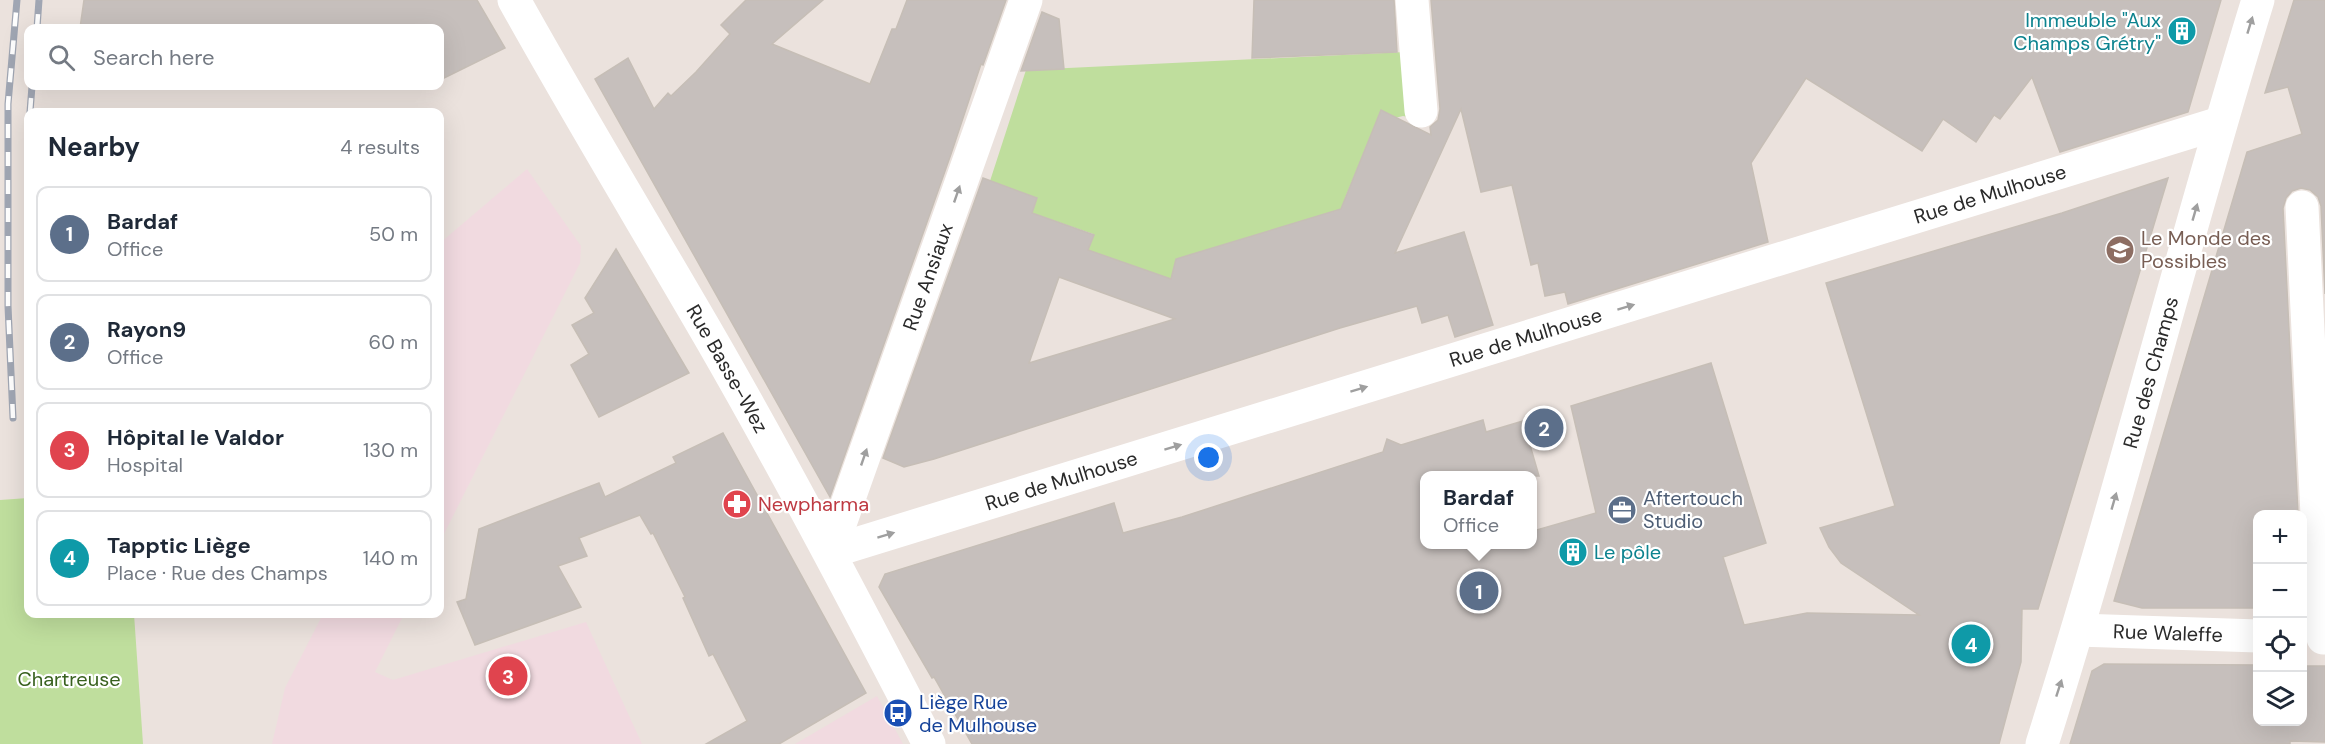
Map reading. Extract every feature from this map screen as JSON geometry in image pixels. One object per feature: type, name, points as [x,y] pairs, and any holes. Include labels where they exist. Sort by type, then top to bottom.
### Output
[{"type":"street","name":"Rue Basse-Wez","points":[[514,0],[607,165],[712,342],[830,552],[929,744]]},
{"type":"street","name":"Rue Ansiaux","points":[[830,552],[1026,0]]},
{"type":"street","points":[[1412,0],[1421,111]]},
{"type":"street","name":"Rue des Champs","points":[[2042,744],[2078,630],[2220,123],[2258,0]]},
{"type":"street","name":"Rue de Mulhouse","points":[[830,552],[2220,123]]},
{"type":"street","points":[[2302,207],[2317,638]]},
{"type":"street","name":"Rue Waleffe","points":[[2078,630],[2253,636]]},
{"type":"shaded area","points":[[527,169],[581,246],[580,263],[444,534],[444,240]]},
{"type":"shaded area","points":[[321,618],[402,618],[375,672],[393,680],[586,622],[642,744],[272,744],[285,688]]},
{"type":"shaded area","points":[[877,696],[903,744],[795,744]]},
{"type":"green space","points":[[1405,52],[1413,118],[1403,116],[1395,118],[1381,111],[1345,198],[1379,204],[1315,217],[1176,259],[1171,281],[1087,252],[1093,234],[1032,213],[1037,198],[990,181],[1026,70]]},
{"type":"green space","name":"Chartreuse","points":[[24,498],[24,618],[134,618],[143,744],[0,744],[0,500]]},
{"type":"building","points":[[84,0],[477,0],[505,48],[444,78],[444,24],[81,24]]},
{"type":"building","points":[[746,0],[823,0],[772,44],[870,84],[892,29],[896,29],[907,0],[1006,0],[983,65],[981,64],[830,497],[595,79],[628,58],[654,109],[668,93],[671,96],[696,72],[730,34],[721,25]]},
{"type":"building","points":[[1254,0],[1394,0],[1397,52],[1252,58]]},
{"type":"building","points":[[1431,0],[2221,0],[2188,112],[2060,152],[2032,77],[2000,119],[1994,115],[1976,142],[1943,119],[1922,151],[1806,78],[1751,163],[1768,242],[1568,304],[1565,292],[1545,296],[1538,263],[1531,265],[1512,185],[1481,192],[1461,109],[1395,253],[1464,232],[1493,325],[1455,337],[1448,315],[1422,323],[1417,306],[1340,328],[934,459],[904,467],[883,458],[983,178],[1037,198],[1032,213],[1094,235],[1088,250],[1171,279],[1176,259],[1341,209],[1381,110],[1431,135],[1430,127],[1438,120],[1440,109]],"holes":[[[1059,277],[1175,319],[1029,363]]]},
{"type":"building","points":[[2294,0],[2325,0],[2325,294],[2321,206],[2318,197],[2310,190],[2301,188],[2292,191],[2286,198],[2283,208],[2298,510],[2253,510],[2253,608],[2142,608],[2114,601],[2247,152],[2302,134],[2288,87],[2265,93]]},
{"type":"building","points":[[1042,12],[1059,19],[1064,69],[1021,71]]},
{"type":"building","points":[[2168,178],[2038,609],[2022,609],[2021,662],[1999,744],[972,744],[879,587],[885,574],[1114,503],[1123,533],[1182,517],[1383,452],[1387,439],[1401,445],[1483,420],[1486,432],[1523,421],[1539,476],[1537,476],[1537,471],[1420,471],[1420,549],[1537,549],[1537,530],[1596,513],[1571,406],[1711,363],[1766,543],[1723,557],[1744,625],[1807,613],[1919,615],[1841,563],[1829,547],[1820,528],[1895,506],[1826,283],[2062,213]]},
{"type":"building","points":[[616,249],[689,373],[599,417],[571,365],[589,354],[572,325],[594,313],[585,298]]},
{"type":"building","points":[[723,433],[866,693],[779,744],[706,744],[747,721],[713,654],[709,656],[683,598],[685,597],[653,533],[651,534],[640,515],[579,538],[587,556],[558,566],[581,607],[475,645],[457,602],[466,599],[479,529],[599,483],[605,497],[676,463],[673,457]]},
{"type":"building","points":[[2104,664],[2253,665],[2253,726],[2307,726],[2307,666],[2325,666],[2325,742],[2070,744],[2092,671]]},
{"type":"railway","points":[[13,418],[8,306],[8,104],[17,0]]},
{"type":"railway","points":[[37,24],[39,0]]},
{"type":"railway","points":[[30,108],[32,90]]},
{"type":"place","name":"Immeuble \"Aux Champs Grétry\"","points":[[2182,31]]},
{"type":"place","name":"Le Monde des Possibles","points":[[2120,250]]},
{"type":"place","name":"Rayon9","points":[[1544,428]]},
{"type":"place","name":"Newpharma","points":[[737,504]]},
{"type":"place","name":"Aftertouch Studio","points":[[1622,510]]},
{"type":"place","name":"Le pôle","points":[[1573,552]]},
{"type":"place","name":"Bardaf","points":[[1479,591]]},
{"type":"place","name":"Tapptic Liège","points":[[1971,644]]},
{"type":"place","name":"Hôpital le Valdor","points":[[508,676]]},
{"type":"place","name":"Liège Rue de Mulhouse","points":[[898,713]]}]
